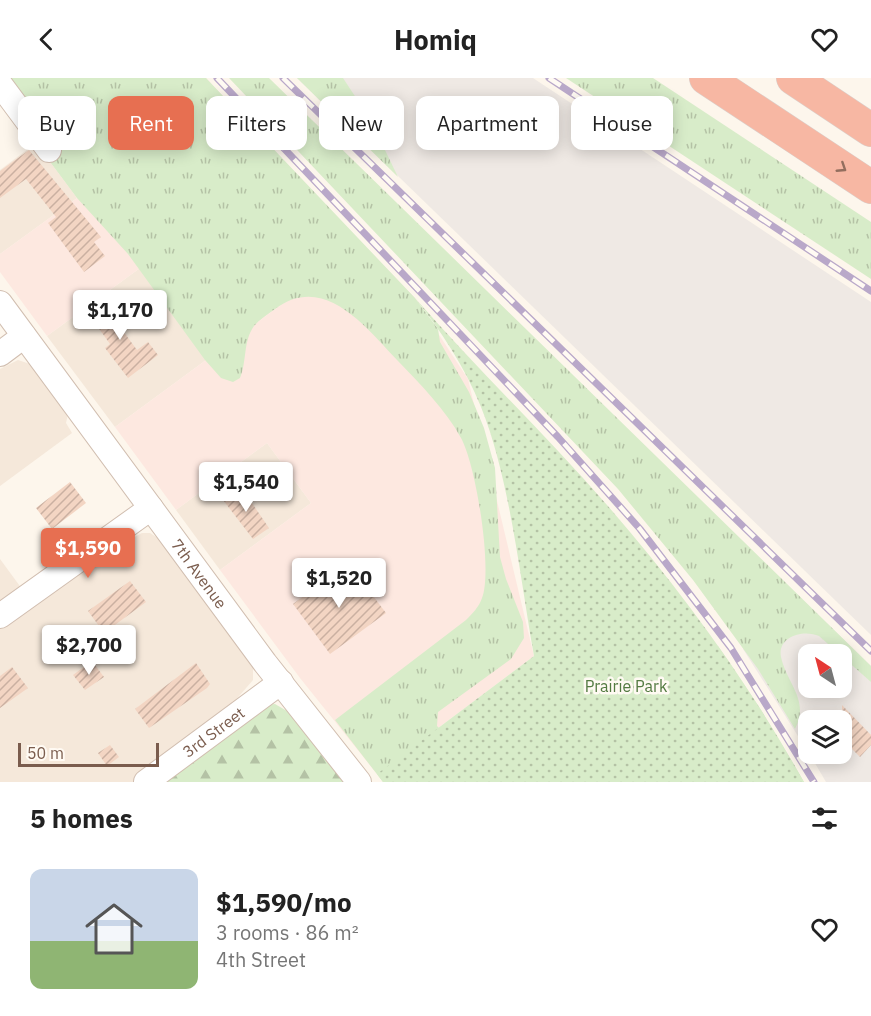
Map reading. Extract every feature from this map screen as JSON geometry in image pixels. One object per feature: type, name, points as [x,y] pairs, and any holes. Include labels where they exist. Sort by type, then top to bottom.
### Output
[{"type":"highway","points":[[706,78],[871,187]]},
{"type":"highway","points":[[793,78],[871,130]]},
{"type":"street","points":[[0,84],[18,108]]},
{"type":"street","name":"7th Avenue","points":[[0,303],[281,682],[359,782]]},
{"type":"street","points":[[0,354],[24,336]]},
{"type":"street","points":[[0,616],[151,508]]},
{"type":"street","name":"3rd Street","points":[[146,782],[281,682]]},
{"type":"shaded area","points":[[206,78],[223,96],[206,96],[206,150],[274,150],[285,162],[47,336],[0,272],[0,254],[77,198],[41,150],[96,150],[96,120],[108,115],[108,150],[194,150],[194,96],[159,96]]},
{"type":"shaded area","points":[[297,78],[533,78],[571,103],[571,150],[642,150],[871,302],[871,635],[371,150],[404,150],[404,96],[319,96],[319,99]]},
{"type":"shaded area","points":[[27,150],[41,150],[77,198],[0,254],[0,170]]},
{"type":"shaded area","points":[[285,162],[359,240],[316,279],[115,427],[47,336]]},
{"type":"shaded area","points":[[359,240],[415,298],[468,379],[534,656],[377,774],[300,678],[220,570],[311,503],[267,443],[176,510],[115,427],[316,279]]},
{"type":"shaded area","points":[[18,360],[30,364],[68,414],[66,423],[72,433],[0,486],[0,369]]},
{"type":"shaded area","points":[[267,443],[311,503],[220,570],[176,510]]},
{"type":"shaded area","points":[[142,533],[150,533],[161,540],[253,666],[253,680],[233,703],[136,782],[0,782],[0,626],[110,550]]},
{"type":"shaded area","points":[[0,559],[22,589],[0,605]]},
{"type":"shaded area","points":[[805,602],[848,644],[798,644],[798,698],[852,698],[852,648],[871,666],[871,782],[826,782],[815,764],[852,764],[852,710],[798,710],[798,736],[743,649]]},
{"type":"green space","points":[[6,78],[206,78],[223,96],[206,96],[206,150],[274,150],[415,298],[438,329],[440,342],[469,392],[484,428],[495,468],[500,557],[523,622],[524,638],[511,659],[438,712],[437,726],[441,730],[718,646],[761,710],[804,782],[383,782],[335,720],[466,620],[481,601],[485,584],[484,542],[472,470],[461,438],[448,417],[432,398],[372,334],[358,320],[327,300],[311,297],[293,299],[275,309],[254,326],[247,345],[240,378],[233,382],[221,378],[205,360],[128,254],[77,198],[41,150],[96,150],[96,96],[18,96],[18,104]]},
{"type":"green space","points":[[229,78],[269,78],[287,96],[246,96]]},
{"type":"green space","points":[[297,78],[343,78],[355,96],[319,96],[319,100]]},
{"type":"green space","points":[[566,78],[653,78],[871,222],[871,279],[673,149],[673,96],[593,96]]},
{"type":"green space","points":[[307,115],[319,127],[319,150],[343,150],[848,644],[828,644],[819,636],[806,633],[793,636],[783,644],[781,657],[799,701],[800,710],[798,710],[795,729],[758,669],[693,580],[618,489],[297,150],[307,150]]},
{"type":"green space","points":[[370,150],[385,150],[398,177]]},
{"type":"green space","name":"Prairie Park","points":[[415,298],[583,479],[661,570],[737,673],[804,782],[383,782],[377,774],[534,656],[507,497],[491,435],[475,392],[460,364]]},
{"type":"green space","points":[[852,647],[871,666],[871,682],[852,665]]},
{"type":"green space","points":[[275,704],[287,711],[344,782],[155,782],[266,705]]},
{"type":"building","points":[[29,150],[101,237],[94,242],[105,256],[84,272],[48,223],[56,217],[26,179],[0,198],[0,171]]},
{"type":"building","points":[[106,298],[119,317],[115,320],[137,350],[148,342],[158,355],[128,378],[105,348],[110,344],[87,312]]},
{"type":"building","points":[[70,482],[86,503],[52,529],[36,508]]},
{"type":"building","points":[[241,487],[269,528],[253,539],[223,500]]},
{"type":"building","points":[[348,563],[386,613],[330,654],[293,604]]},
{"type":"building","points":[[130,581],[146,602],[104,633],[88,611]]},
{"type":"building","points":[[92,661],[104,677],[85,690],[73,675]]},
{"type":"building","points":[[196,663],[210,684],[149,728],[135,709]]},
{"type":"building","points":[[12,667],[28,688],[0,708],[0,676]]},
{"type":"building","points":[[852,715],[871,735],[871,745],[860,757],[852,749]]},
{"type":"building","points":[[110,745],[119,757],[107,766],[98,753]]},
{"type":"railway","points":[[217,78],[558,437],[640,529],[731,648],[814,782]]},
{"type":"railway","points":[[283,78],[871,651]]},
{"type":"railway","points":[[549,78],[871,291]]}]
